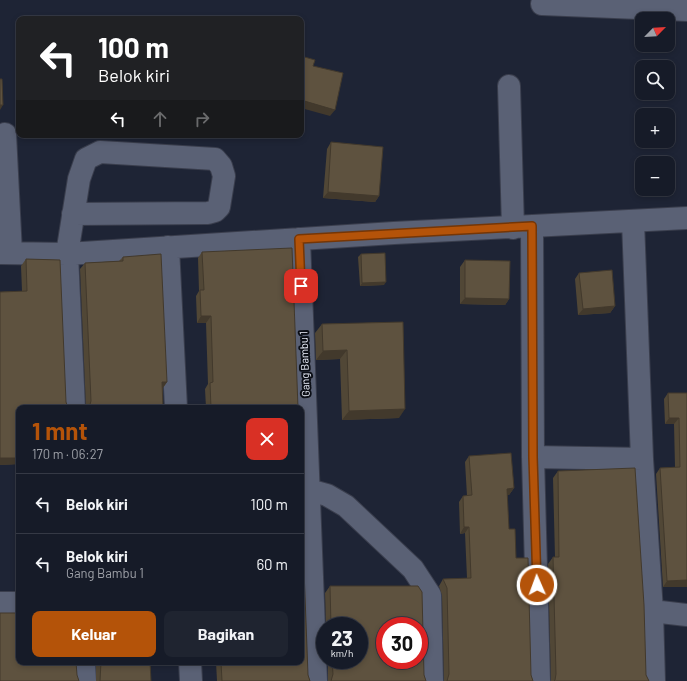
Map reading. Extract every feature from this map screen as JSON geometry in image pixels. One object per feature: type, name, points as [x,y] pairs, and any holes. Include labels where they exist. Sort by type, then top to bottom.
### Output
[{"type":"street","points":[[542,4],[687,10]]},
{"type":"street","points":[[509,86],[523,227],[533,457],[539,681]]},
{"type":"street","points":[[5,134],[5,253],[67,254],[299,239],[687,218]]},
{"type":"street","points":[[73,214],[208,213],[215,211],[219,207],[224,176],[221,166],[215,159],[100,152],[86,159],[79,180],[73,214],[67,254],[74,405]]},
{"type":"street","points":[[633,221],[642,459],[652,611],[654,681]]},
{"type":"street","name":"Gang Bambu 1","points":[[299,239],[316,681]]},
{"type":"street","points":[[168,248],[176,405]]},
{"type":"street","points":[[533,457],[642,459]]},
{"type":"street","points":[[309,490],[327,495],[346,506],[413,569],[430,595],[432,681]]},
{"type":"street","points":[[0,603],[16,603]]},
{"type":"street","points":[[652,611],[687,615]]},
{"type":"street","points":[[84,665],[85,681]]},
{"type":"street","points":[[190,665],[191,681]]},
{"type":"building","points":[[304,57],[315,60],[313,66],[343,73],[335,110],[304,101]]},
{"type":"building","points":[[0,79],[2,79],[3,105],[0,105]]},
{"type":"building","points":[[331,142],[383,147],[379,196],[328,192]]},
{"type":"building","points":[[292,248],[298,405],[211,405],[210,383],[213,382],[211,316],[201,316],[200,290],[204,290],[202,252]]},
{"type":"building","points":[[385,253],[386,282],[362,283],[361,254]]},
{"type":"building","points":[[161,254],[167,382],[162,382],[163,405],[90,405],[91,401],[85,263],[123,261],[123,257]]},
{"type":"building","points":[[26,259],[60,260],[67,405],[16,405],[16,458],[0,458],[0,292],[27,291]]},
{"type":"building","points":[[465,260],[510,261],[509,299],[465,298]]},
{"type":"building","points":[[612,270],[615,306],[583,309],[579,273]]},
{"type":"building","points":[[403,322],[405,409],[349,411],[347,350],[323,351],[322,324]]},
{"type":"building","points":[[668,393],[687,393],[687,580],[667,581],[660,468],[680,467],[679,418],[669,418]]},
{"type":"building","points":[[511,453],[514,488],[507,489],[509,529],[515,529],[516,558],[528,558],[531,675],[533,681],[447,681],[449,674],[447,588],[443,579],[471,578],[469,527],[464,527],[463,496],[472,495],[469,456]]},
{"type":"building","points":[[635,468],[644,605],[646,675],[649,681],[554,681],[556,674],[553,557],[559,557],[558,471]]},
{"type":"building","points":[[304,570],[308,675],[310,681],[222,681],[221,665],[304,665]]},
{"type":"building","points":[[330,586],[418,586],[422,592],[423,617],[376,617],[376,669],[424,669],[426,681],[331,681],[333,669],[368,669],[368,617],[331,617]]},
{"type":"building","points":[[0,613],[16,613],[16,665],[76,665],[79,681],[0,681]]},
{"type":"building","points":[[101,665],[150,665],[151,681],[100,681]]},
{"type":"route","points":[[301,286],[299,239],[532,226],[533,457],[537,585]]}]
